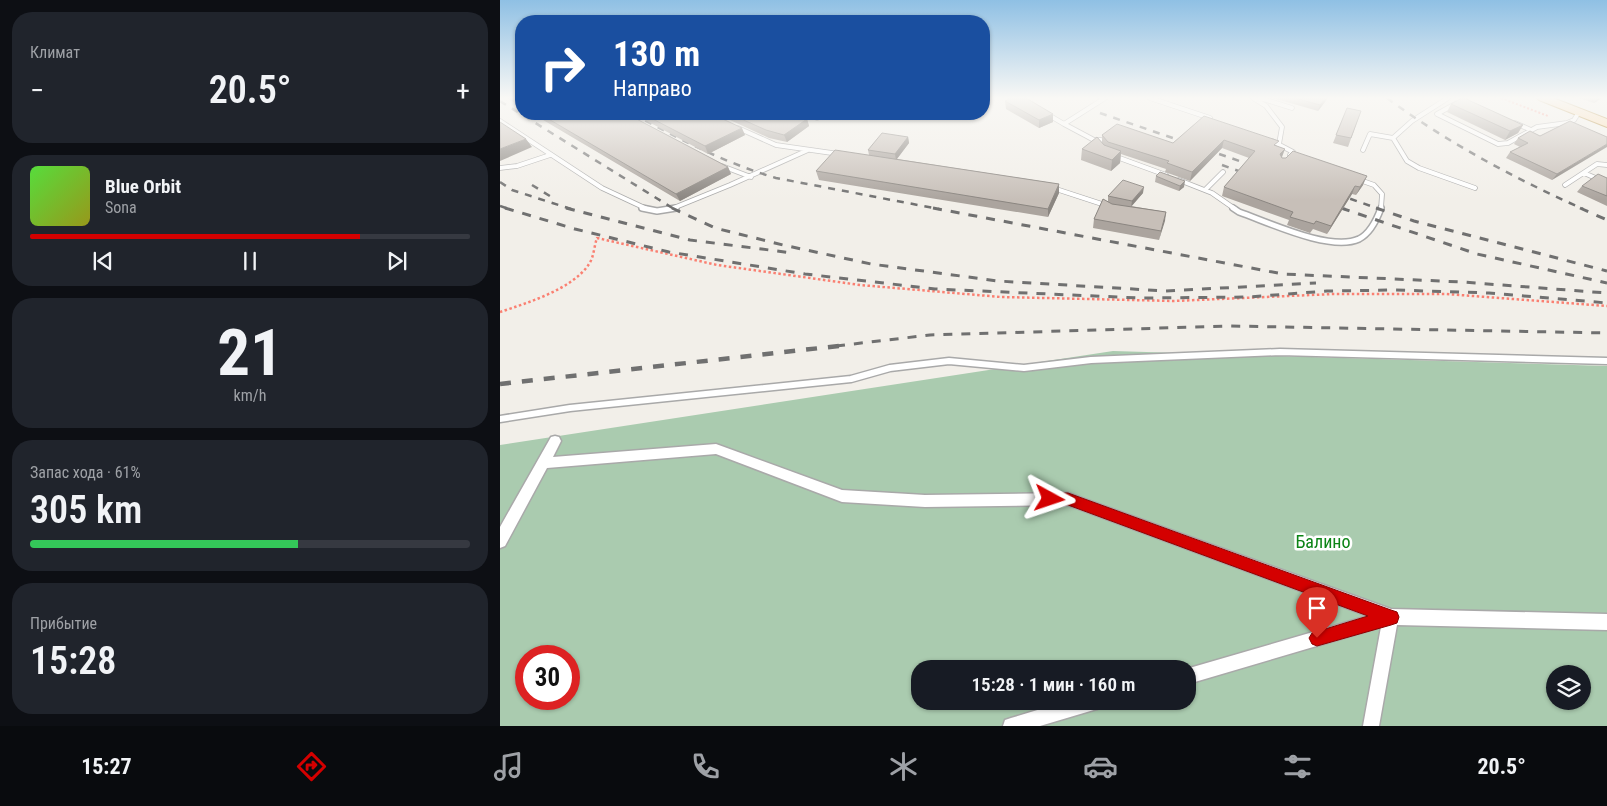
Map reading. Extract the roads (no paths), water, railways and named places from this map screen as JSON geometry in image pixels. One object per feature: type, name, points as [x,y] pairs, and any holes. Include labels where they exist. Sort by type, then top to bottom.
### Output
[{"type":"street","points":[[500,541],[555,441]]},
{"type":"street","points":[[542,462],[716,449],[842,496],[925,501],[1068,499],[1391,617]]},
{"type":"street","points":[[1371,726],[1391,617]]},
{"type":"street","points":[[1196,674],[1391,617],[1607,622]]},
{"type":"street","points":[[1011,726],[1067,710]]},
{"type":"lane","points":[[516,132],[550,155],[630,203],[656,212],[679,206],[751,177],[808,150]]},
{"type":"lane","points":[[748,132],[776,145],[848,155]]},
{"type":"lane","points":[[1079,132],[1094,140],[1100,146]]},
{"type":"lane","points":[[1279,144],[1281,132]]},
{"type":"lane","points":[[1394,138],[1398,132]]},
{"type":"lane","points":[[1473,132],[1498,144],[1508,143],[1528,132]]},
{"type":"lane","points":[[1363,150],[1370,134],[1394,138]]},
{"type":"lane","points":[[1394,138],[1407,161],[1419,168],[1475,188]]},
{"type":"lane","points":[[1266,139],[1300,155]]},
{"type":"lane","points":[[1094,140],[1101,140]]},
{"type":"lane","points":[[1287,158],[1293,152]]},
{"type":"lane","points":[[1105,153],[1206,190],[1239,212],[1311,238],[1338,242],[1358,239],[1371,230],[1381,209],[1382,194],[1374,185],[1348,175]]},
{"type":"lane","points":[[500,168],[517,166],[550,155]]},
{"type":"lane","points":[[718,163],[735,172],[751,177]]},
{"type":"lane","points":[[1565,186],[1597,164],[1607,165]]},
{"type":"lane","points":[[1206,190],[1223,172]]},
{"type":"lane","points":[[1584,173],[1607,183]]},
{"type":"lane","points":[[1050,188],[1116,209]]},
{"type":"lane","points":[[500,419],[570,408],[698,393],[807,385],[850,379],[890,368],[949,361],[1024,368],[1091,360],[1280,352],[1607,361]]},
{"type":"railway","points":[[550,132],[674,209]]},
{"type":"railway","points":[[667,132],[720,158],[776,178],[939,209]]},
{"type":"railway","points":[[1155,132],[1257,167]]},
{"type":"railway","points":[[1437,132],[1482,159],[1583,209]]},
{"type":"railway","points":[[1222,165],[1250,175]]},
{"type":"railway","points":[[500,182],[512,190],[571,209]]},
{"type":"railway","points":[[532,185],[553,198]]},
{"type":"railway","points":[[1337,194],[1379,209]]},
{"type":"railway","points":[[1331,204],[1345,209]]},
{"type":"railway","points":[[500,206],[509,209]]},
{"type":"railway","points":[[505,208],[575,229],[669,252],[805,274],[935,289],[1140,298],[1249,297],[1327,291],[1395,290],[1489,293],[1607,303]]},
{"type":"railway","points":[[566,208],[690,240],[793,253]]},
{"type":"railway","points":[[933,208],[1283,274],[1462,282],[1607,293]]},
{"type":"railway","points":[[1341,208],[1477,254],[1607,283]]},
{"type":"railway","points":[[1376,208],[1414,221],[1607,271]]},
{"type":"railway","points":[[1580,208],[1607,220]]},
{"type":"railway","points":[[674,209],[715,228],[783,245],[871,264],[998,281],[1166,291],[1316,283]]},
{"type":"railway","points":[[836,346],[930,335],[1230,326],[1607,333]]},
{"type":"railway","points":[[500,384],[847,345]]},
{"type":"park label","name":"Балино","points":[[1323,542]]}]
